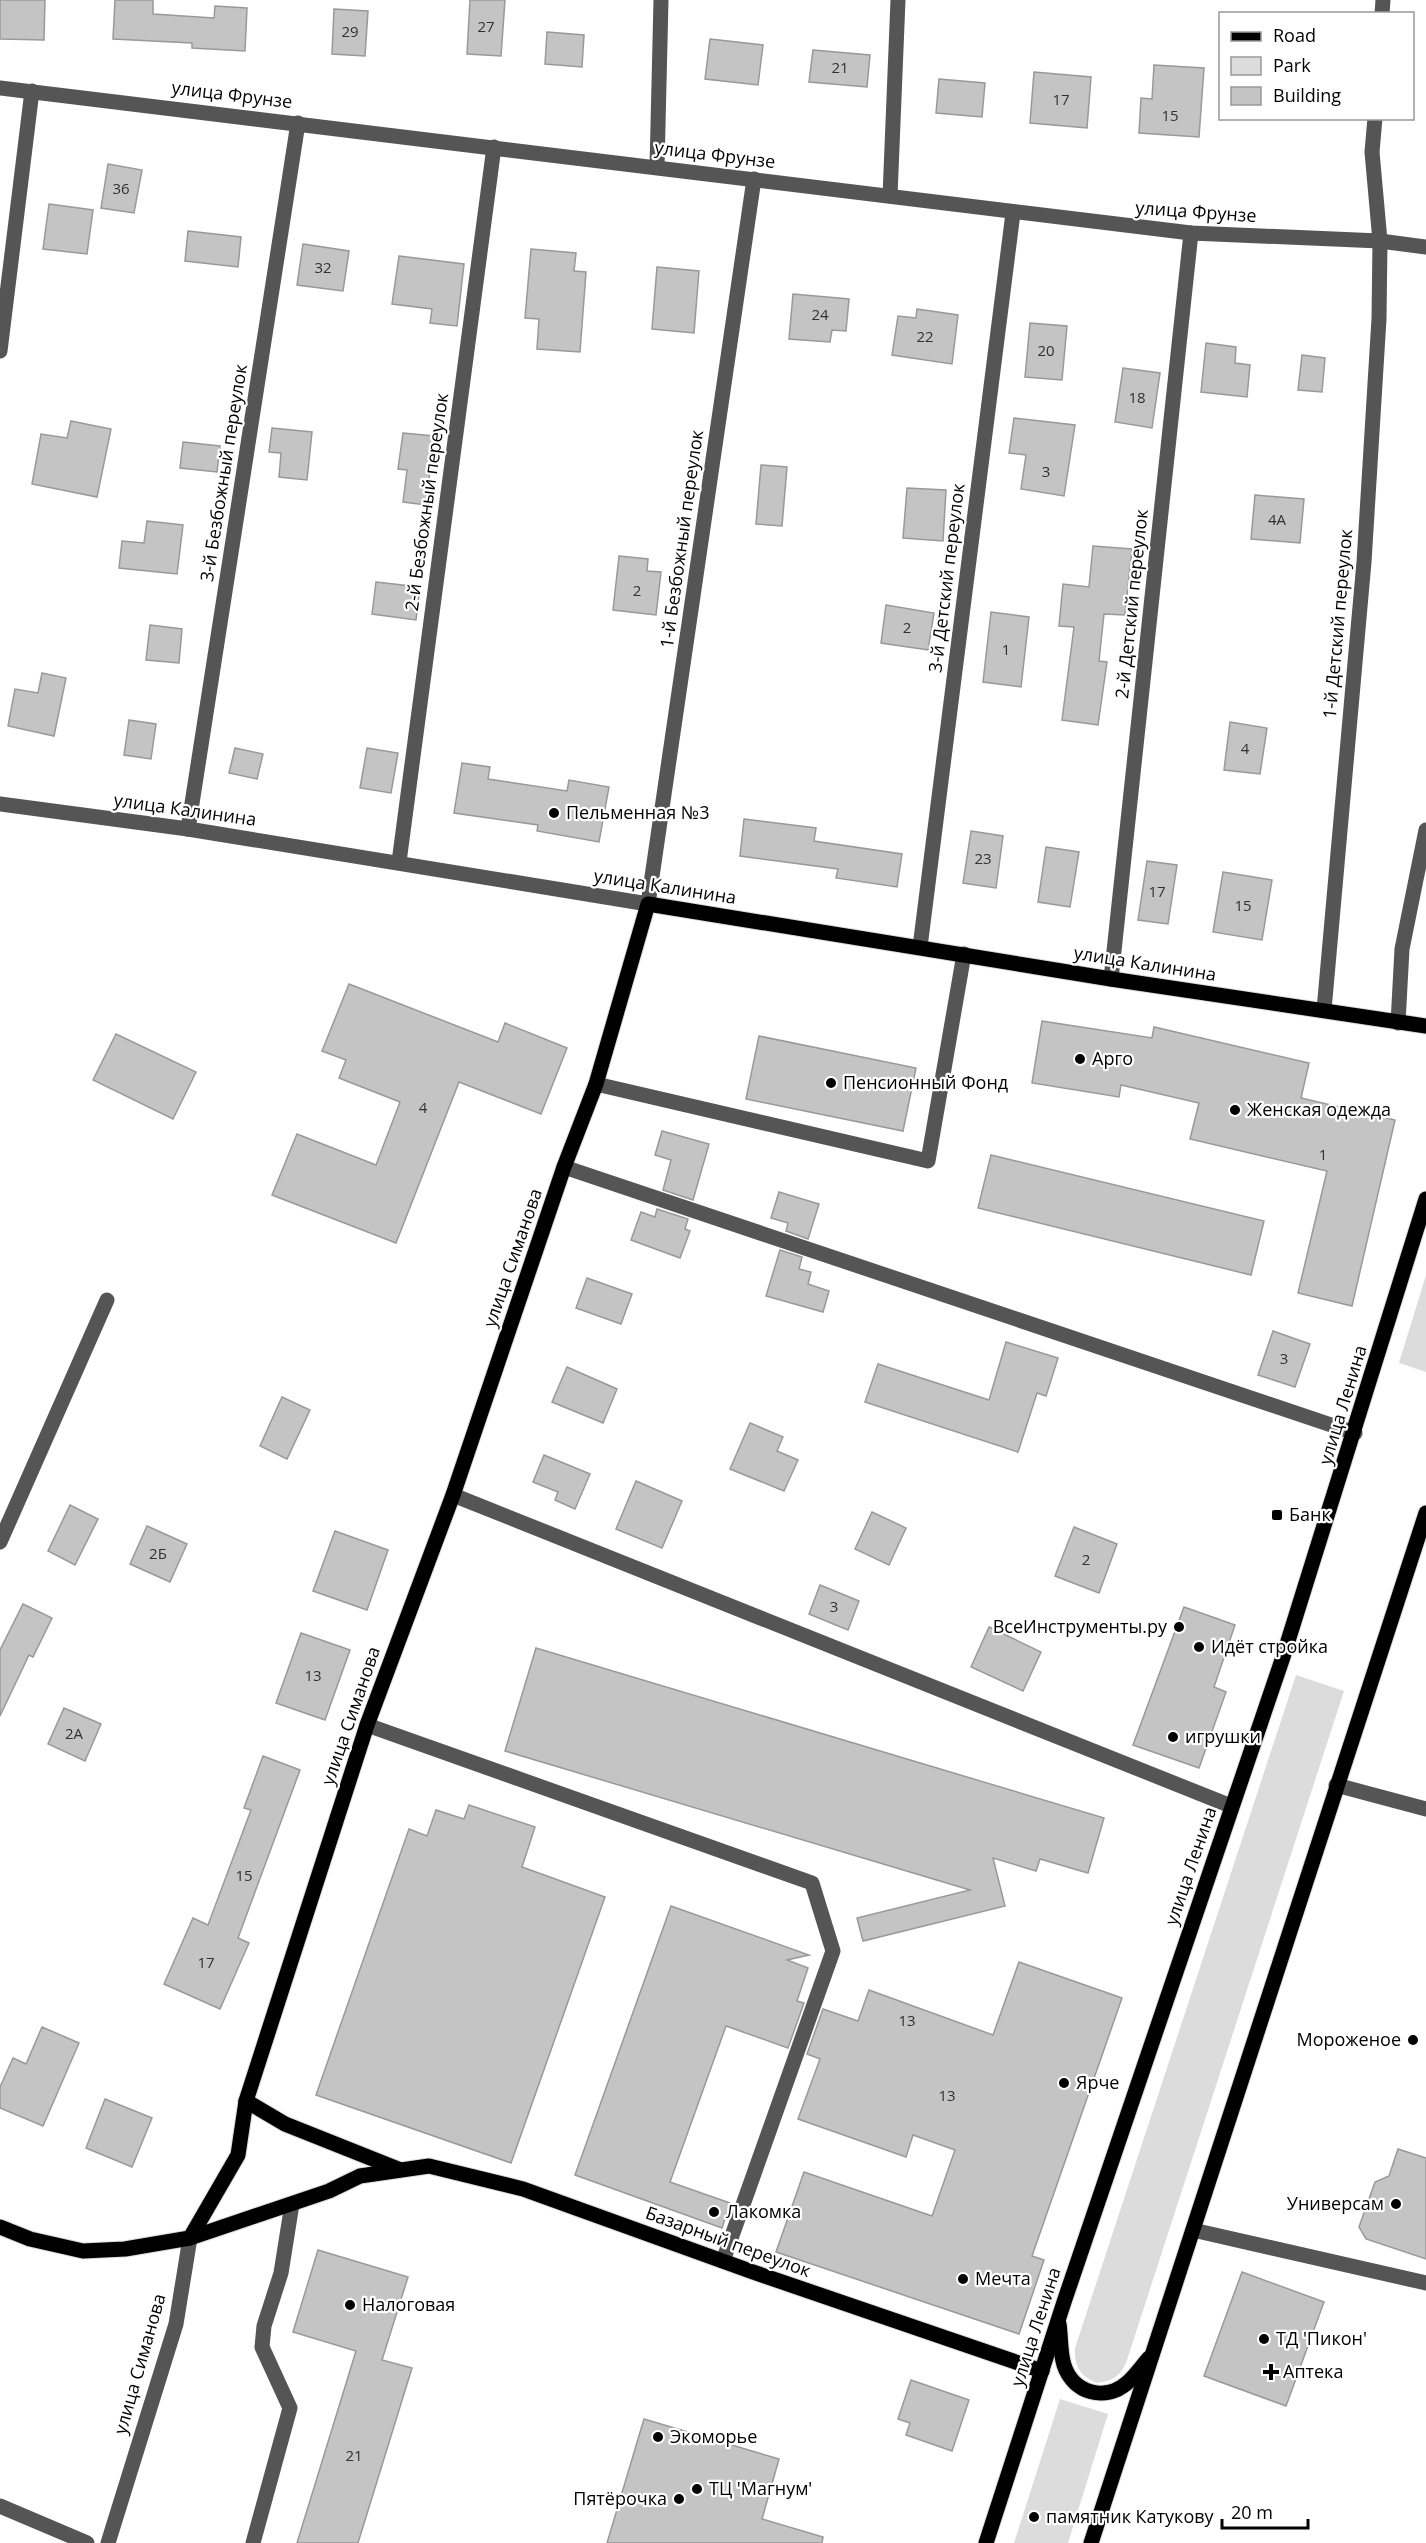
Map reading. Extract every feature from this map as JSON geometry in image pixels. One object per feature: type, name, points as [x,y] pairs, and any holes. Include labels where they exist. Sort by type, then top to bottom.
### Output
[{"type":"main road","name":"улица Калинина","points":[[648,904],[1111,979],[1426,1026]]},
{"type":"main road","name":"улица Симанова","points":[[190,2238],[238,2155],[246,2101],[367,1725],[453,1495],[564,1167],[596,1084],[648,904]]},
{"type":"main road","name":"улица Ленина","points":[[986,2543],[1059,2318],[1283,1657],[1355,1433],[1426,1199]]},
{"type":"main road","points":[[1095,2542],[1152,2354],[1426,1513]]},
{"type":"main road","name":"Базарный переулок","points":[[246,2101],[285,2124],[398,2169]]},
{"type":"main road","name":"Базарный переулок","points":[[0,2228],[30,2239],[83,2251],[126,2249],[190,2238],[329,2191],[360,2176],[429,2166],[513,2186],[1042,2371]]},
{"type":"main road","points":[[1059,2318],[1063,2364],[1070,2378],[1082,2389],[1094,2393],[1111,2392],[1127,2383],[1152,2354]]},
{"type":"street","points":[[657,167],[661,0]]},
{"type":"street","points":[[890,196],[898,0]]},
{"type":"street","name":"улица Фрунзе","points":[[0,88],[1191,233],[1380,241],[1426,247]]},
{"type":"street","points":[[0,351],[32,92]]},
{"type":"street","name":"1-й Детский переулок","points":[[1324,1010],[1364,562],[1379,319],[1380,241],[1372,152],[1375,120]]},
{"type":"street","name":"3-й Безбожный переулок","points":[[188,829],[298,123]]},
{"type":"street","name":"2-й Безбожный переулок","points":[[399,862],[494,147]]},
{"type":"street","name":"1-й Безбожный переулок","points":[[648,904],[754,179]]},
{"type":"street","name":"3-й Детский переулок","points":[[920,947],[1013,213]]},
{"type":"street","name":"2-й Детский переулок","points":[[1111,979],[1191,233]]},
{"type":"street","name":"улица Калинина","points":[[0,804],[188,829],[648,904]]},
{"type":"street","points":[[1398,1023],[1402,949],[1426,830]]},
{"type":"street","points":[[596,1084],[928,1161],[964,954]]},
{"type":"street","points":[[564,1167],[1355,1433]]},
{"type":"street","points":[[0,1542],[107,1300]]},
{"type":"street","points":[[453,1495],[1231,1806]]},
{"type":"street","points":[[367,1725],[812,1883],[833,1951],[723,2261]]},
{"type":"street","points":[[1336,1785],[1426,1809]]},
{"type":"street","points":[[253,2543],[290,2408],[262,2347],[264,2326],[281,2273],[292,2204]]},
{"type":"street","points":[[1193,2230],[1426,2283]]},
{"type":"street","name":"улица Симанова","points":[[108,2543],[176,2324],[190,2238]]},
{"type":"street","points":[[0,2506],[87,2543]]},
{"type":"green space","points":[[1426,1275],[1426,1372],[1399,1363]]},
{"type":"green space","points":[[1296,1675],[1344,1691],[1126,2363],[1121,2372],[1114,2377],[1097,2383],[1079,2370],[1075,2348]]},
{"type":"green space","points":[[1060,2399],[1108,2414],[1068,2543],[1014,2543]]},
{"type":"building","points":[[0,0],[45,0],[44,40],[0,39]]},
{"type":"building","points":[[115,0],[153,0],[153,14],[214,18],[215,6],[247,8],[245,51],[192,48],[192,43],[113,39]]},
{"type":"building","points":[[470,0],[505,0],[501,56],[467,54]]},
{"type":"building","points":[[334,9],[368,11],[365,56],[332,54]]},
{"type":"building","points":[[547,32],[584,35],[582,67],[545,64]]},
{"type":"building","points":[[710,39],[763,45],[758,85],[705,79]]},
{"type":"building","points":[[813,50],[870,55],[867,87],[809,82]]},
{"type":"building","points":[[1154,65],[1204,68],[1199,137],[1139,133],[1141,98],[1152,99]]},
{"type":"building","points":[[1034,72],[1091,77],[1087,128],[1030,123]]},
{"type":"building","points":[[939,79],[985,83],[982,117],[936,113]]},
{"type":"building","points":[[108,164],[142,170],[134,213],[101,208]]},
{"type":"building","points":[[49,204],[93,210],[87,254],[43,249]]},
{"type":"building","points":[[188,231],[241,237],[238,267],[185,261]]},
{"type":"building","points":[[303,244],[349,251],[343,291],[297,285]]},
{"type":"building","points":[[531,249],[576,253],[574,271],[586,272],[580,352],[537,349],[539,319],[525,318]]},
{"type":"building","points":[[399,256],[464,264],[457,326],[430,323],[432,309],[392,304]]},
{"type":"building","points":[[657,267],[699,271],[694,333],[652,329]]},
{"type":"building","points":[[793,294],[849,299],[846,331],[832,330],[830,342],[789,339]]},
{"type":"building","points":[[917,309],[958,315],[952,364],[892,355],[898,316],[916,318]]},
{"type":"building","points":[[1030,323],[1067,326],[1062,380],[1025,377]]},
{"type":"building","points":[[1206,343],[1236,347],[1235,363],[1250,365],[1247,397],[1201,392]]},
{"type":"building","points":[[1302,355],[1325,358],[1322,392],[1298,390]]},
{"type":"building","points":[[1123,368],[1160,373],[1152,428],[1115,422]]},
{"type":"building","points":[[1014,418],[1075,425],[1064,496],[1021,489],[1026,455],[1009,453]]},
{"type":"building","points":[[71,421],[111,429],[97,497],[32,484],[41,434],[67,438]]},
{"type":"building","points":[[272,428],[312,432],[307,480],[279,477],[281,453],[269,452]]},
{"type":"building","points":[[403,433],[434,436],[426,505],[403,502],[407,470],[398,469]]},
{"type":"building","points":[[183,442],[220,446],[217,472],[180,468]]},
{"type":"building","points":[[761,465],[787,467],[782,526],[756,524]]},
{"type":"building","points":[[907,488],[946,490],[943,541],[903,538]]},
{"type":"building","points":[[1255,495],[1304,499],[1300,543],[1251,539]]},
{"type":"building","points":[[147,521],[183,525],[177,574],[119,568],[122,541],[144,543]]},
{"type":"building","points":[[1093,546],[1132,549],[1125,615],[1104,614],[1099,661],[1107,662],[1098,725],[1062,720],[1074,627],[1059,626],[1063,584],[1089,587]]},
{"type":"building","points":[[619,556],[648,559],[647,571],[661,572],[656,615],[613,610]]},
{"type":"building","points":[[376,582],[420,587],[416,620],[372,614]]},
{"type":"building","points":[[886,605],[934,613],[928,650],[881,643]]},
{"type":"building","points":[[991,612],[1029,617],[1021,687],[983,682]]},
{"type":"building","points":[[150,625],[182,629],[179,663],[146,660]]},
{"type":"building","points":[[42,673],[66,678],[54,736],[8,726],[15,689],[38,693]]},
{"type":"building","points":[[129,720],[156,724],[151,759],[124,755]]},
{"type":"building","points":[[1230,722],[1267,728],[1260,774],[1224,770]]},
{"type":"building","points":[[235,748],[263,754],[257,779],[229,773]]},
{"type":"building","points":[[367,748],[398,753],[391,793],[360,788]]},
{"type":"building","points":[[462,763],[490,767],[488,779],[567,791],[569,780],[609,787],[599,842],[537,831],[538,825],[454,813]]},
{"type":"building","points":[[744,819],[816,828],[814,841],[902,854],[897,887],[836,878],[838,869],[740,856]]},
{"type":"building","points":[[971,831],[1003,836],[996,888],[963,883]]},
{"type":"building","points":[[1046,847],[1079,852],[1070,907],[1038,902]]},
{"type":"building","points":[[1147,861],[1177,865],[1168,924],[1138,920]]},
{"type":"building","points":[[1223,872],[1272,880],[1262,940],[1213,932]]},
{"type":"building","points":[[349,984],[498,1042],[505,1023],[567,1048],[541,1114],[459,1082],[396,1243],[272,1195],[297,1134],[376,1165],[400,1102],[339,1078],[346,1060],[322,1051]]},
{"type":"building","points":[[1042,1021],[1152,1038],[1154,1027],[1309,1063],[1301,1098],[1395,1120],[1352,1306],[1298,1293],[1327,1171],[1190,1139],[1199,1103],[1121,1085],[1119,1097],[1032,1083]]},
{"type":"building","points":[[116,1034],[196,1072],[173,1119],[93,1080]]},
{"type":"building","name":"Пенсионный Фонд","points":[[759,1036],[916,1068],[903,1131],[746,1099]]},
{"type":"building","points":[[662,1131],[709,1144],[693,1200],[663,1190],[671,1160],[655,1155]]},
{"type":"building","points":[[991,1155],[1264,1221],[1251,1275],[978,1208]]},
{"type":"building","points":[[779,1192],[819,1204],[808,1239],[786,1231],[788,1223],[771,1218]]},
{"type":"building","points":[[657,1209],[688,1219],[685,1229],[690,1231],[680,1258],[631,1240],[641,1212],[655,1217]]},
{"type":"building","points":[[780,1250],[802,1257],[799,1269],[811,1272],[808,1284],[829,1291],[823,1312],[766,1296]]},
{"type":"building","points":[[587,1278],[632,1294],[621,1324],[576,1308]]},
{"type":"building","points":[[1273,1331],[1310,1344],[1295,1387],[1258,1375]]},
{"type":"building","points":[[1006,1342],[1058,1358],[1046,1396],[1037,1393],[1018,1452],[865,1402],[878,1364],[989,1400]]},
{"type":"building","points":[[567,1367],[617,1389],[603,1423],[552,1402]]},
{"type":"building","points":[[282,1397],[310,1410],[287,1459],[260,1446]]},
{"type":"building","points":[[750,1423],[783,1437],[777,1451],[798,1460],[784,1491],[730,1469]]},
{"type":"building","points":[[544,1455],[590,1474],[575,1509],[555,1500],[558,1492],[533,1482]]},
{"type":"building","points":[[636,1481],[682,1501],[662,1548],[616,1529]]},
{"type":"building","points":[[70,1505],[98,1519],[75,1565],[48,1551]]},
{"type":"building","points":[[872,1512],[906,1528],[889,1565],[855,1549]]},
{"type":"building","points":[[147,1526],[187,1544],[170,1582],[130,1564]]},
{"type":"building","points":[[1074,1527],[1117,1544],[1099,1593],[1055,1576]]},
{"type":"building","points":[[335,1531],[388,1550],[367,1610],[313,1591]]},
{"type":"building","points":[[820,1585],[859,1601],[848,1630],[809,1614]]},
{"type":"building","points":[[23,1604],[52,1618],[33,1657],[29,1655],[0,1716],[0,1650]]},
{"type":"building","points":[[1184,1607],[1235,1625],[1214,1687],[1226,1692],[1199,1768],[1133,1745]]},
{"type":"building","points":[[989,1627],[1041,1652],[1023,1691],[971,1667]]},
{"type":"building","points":[[301,1633],[350,1650],[325,1720],[276,1703]]},
{"type":"building","points":[[536,1648],[1104,1818],[1088,1873],[1040,1859],[1036,1871],[993,1858],[1005,1906],[863,1941],[857,1918],[970,1890],[505,1751]]},
{"type":"building","points":[[64,1708],[101,1724],[85,1761],[48,1744]]},
{"type":"building","points":[[263,1756],[300,1770],[238,1938],[249,1943],[220,2009],[164,1984],[193,1918],[208,1925],[251,1810],[244,1808]]},
{"type":"building","points":[[469,1805],[535,1827],[522,1867],[605,1897],[511,2163],[316,2095],[409,1829],[427,1836],[436,1810],[464,1819]]},
{"type":"building","points":[[671,1906],[809,1955],[787,1960],[808,1968],[797,2001],[804,2003],[788,2048],[726,2026],[670,2182],[730,2203],[722,2228],[575,2175]]},
{"type":"building","points":[[1019,1962],[1122,1998],[1032,2256],[1044,2260],[1019,2334],[776,2252],[804,2172],[932,2216],[955,2150],[913,2135],[906,2157],[798,2119],[820,2059],[807,2054],[823,2009],[858,2021],[869,1990],[993,2035]]},
{"type":"building","points":[[42,2027],[79,2043],[43,2126],[0,2108],[0,2087],[13,2058],[26,2064]]},
{"type":"building","points":[[105,2099],[152,2118],[132,2167],[86,2148]]},
{"type":"building","name":"Универсам","points":[[1398,2149],[1426,2158],[1426,2259],[1366,2239],[1359,2227],[1375,2182],[1389,2176]]},
{"type":"building","points":[[318,2250],[408,2277],[382,2360],[412,2368],[358,2543],[297,2543],[356,2351],[293,2332]]},
{"type":"building","name":"ТД 'Пикон'","points":[[1242,2272],[1324,2302],[1286,2406],[1204,2376]]},
{"type":"building","points":[[911,2380],[969,2400],[952,2451],[906,2435],[910,2423],[898,2419]]},
{"type":"building","name":"ТЦ 'Магнум'","points":[[644,2419],[779,2459],[762,2519],[823,2537],[822,2543],[607,2543]]},
{"type":"place","name":"Пельменная №3","points":[[554,813]]},
{"type":"place","name":"Арго","points":[[1080,1059]]},
{"type":"place","name":"Пенсионный Фонд","points":[[831,1083]]},
{"type":"place","name":"Женская одежда","points":[[1235,1110]]},
{"type":"place","name":"Банк","points":[[1277,1515]]},
{"type":"place","name":"ВсеИнструменты.ру","points":[[1179,1627]]},
{"type":"place","name":"Идёт стройка","points":[[1199,1647]]},
{"type":"place","name":"игрушки","points":[[1173,1737]]},
{"type":"place","name":"Мороженое","points":[[1413,2040]]},
{"type":"place","name":"Ярче","points":[[1064,2083]]},
{"type":"place","name":"Универсам","points":[[1396,2204]]},
{"type":"place","name":"Лакомка","points":[[714,2212]]},
{"type":"place","name":"Мечта","points":[[963,2279]]},
{"type":"place","name":"Налоговая","points":[[350,2305]]},
{"type":"place","name":"ТД 'Пикон'","points":[[1264,2339]]},
{"type":"place","name":"Аптека","points":[[1271,2372]]},
{"type":"place","name":"Экоморье","points":[[658,2437]]},
{"type":"place","name":"ТЦ 'Магнум'","points":[[697,2489]]},
{"type":"place","name":"Пятёрочка","points":[[679,2499]]},
{"type":"place","name":"памятник Катукову","points":[[1034,2517]]}]
